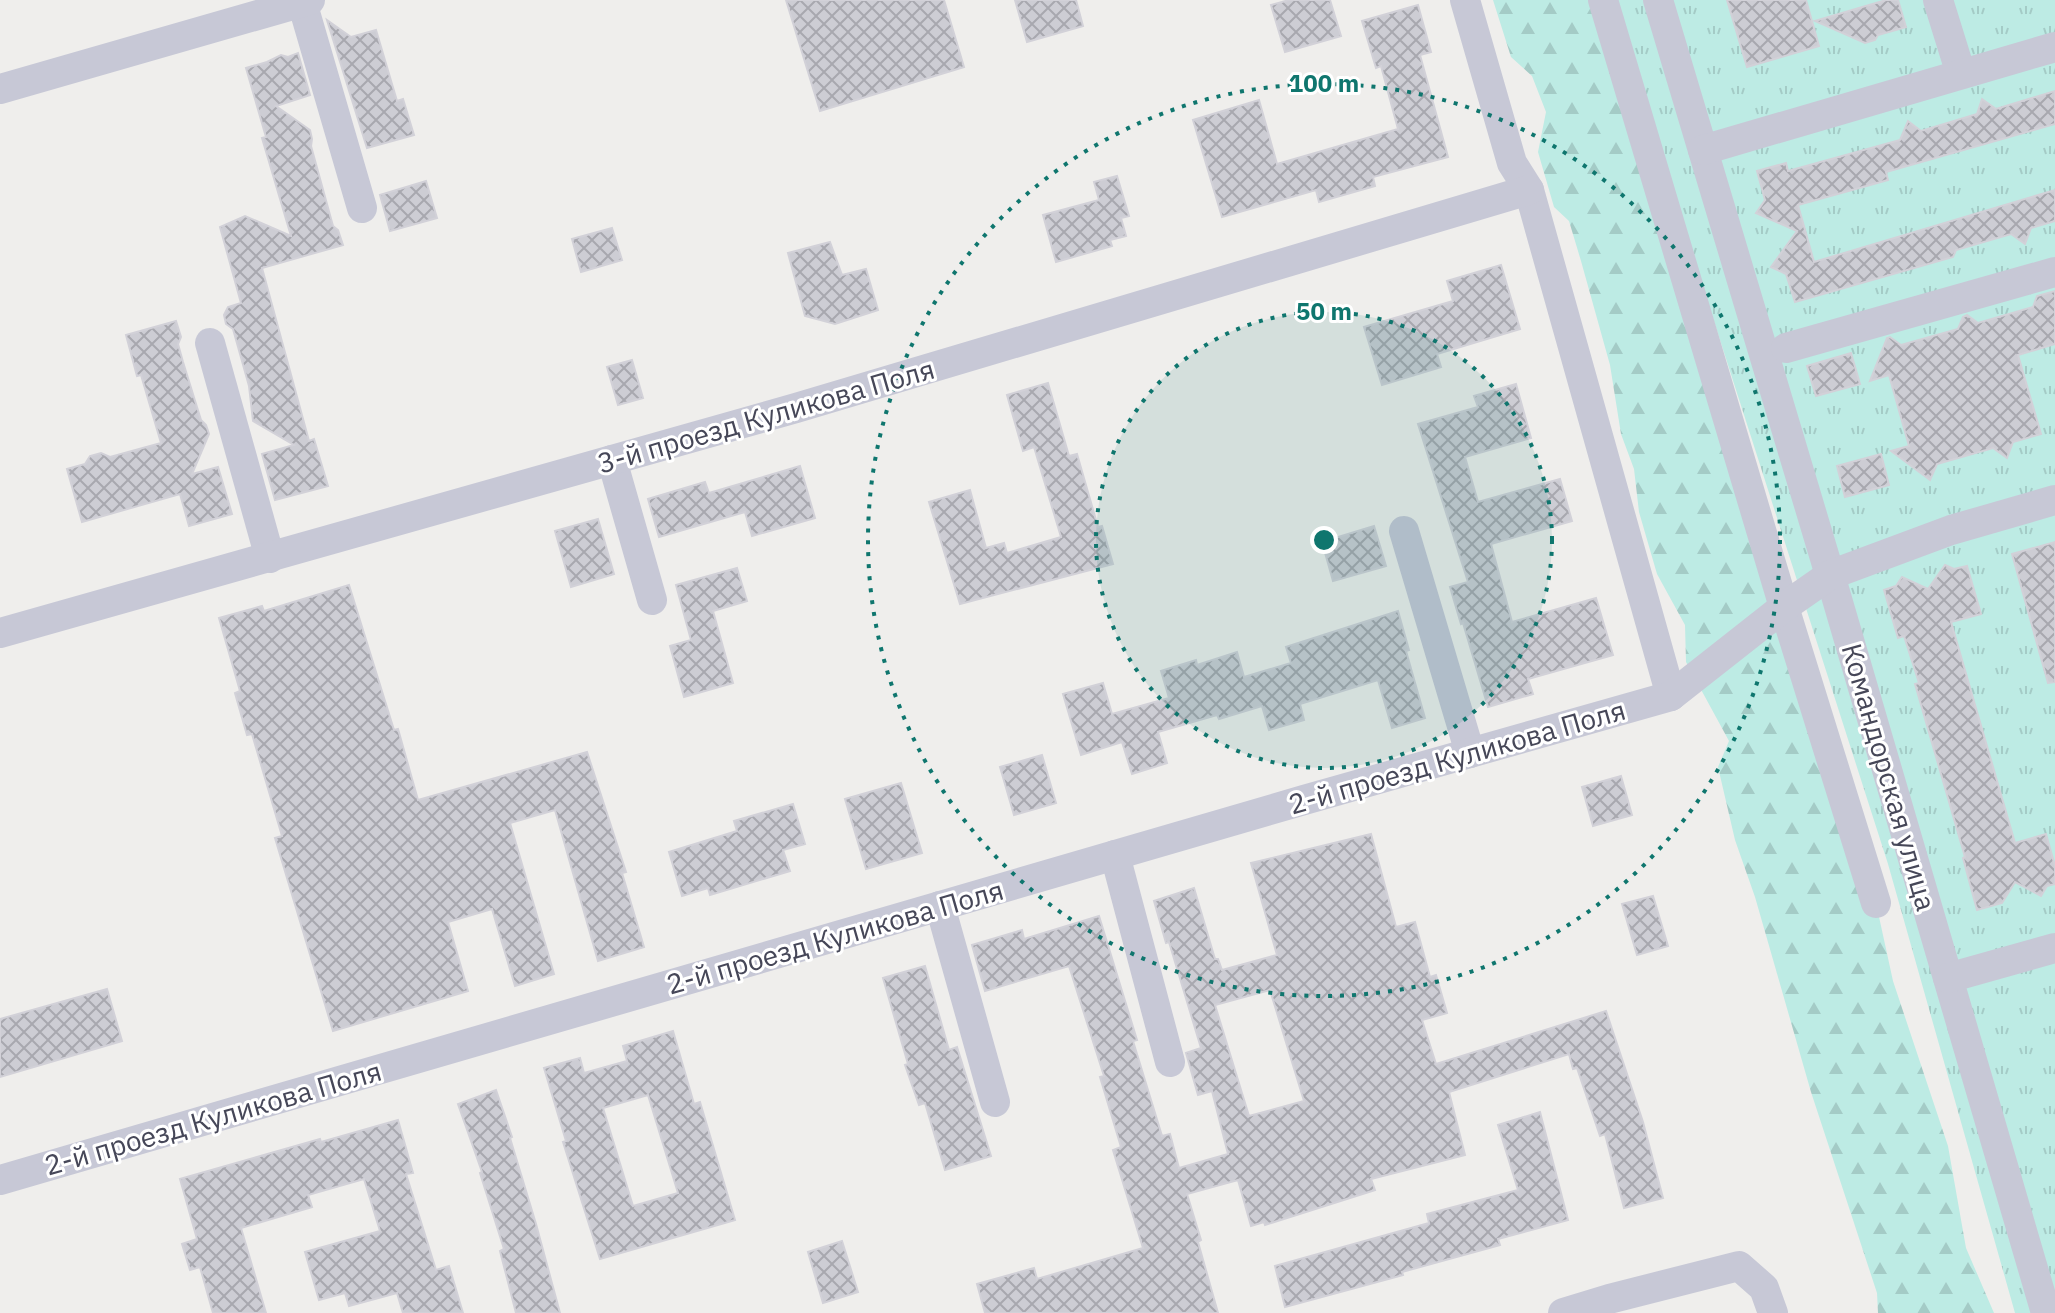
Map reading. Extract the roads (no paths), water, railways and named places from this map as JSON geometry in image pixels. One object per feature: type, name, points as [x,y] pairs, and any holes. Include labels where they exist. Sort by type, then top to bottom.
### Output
[{"type":"street","points":[[1465,0],[1512,163],[1529,190],[1671,696],[1830,575],[1951,530],[2055,500]]},
{"type":"street","points":[[1603,0],[1784,607],[1876,903]]},
{"type":"street","name":"Командорская улица","points":[[1658,0],[2046,1313]]},
{"type":"street","points":[[1938,0],[1961,74]]},
{"type":"street","points":[[0,89],[306,1],[362,208]]},
{"type":"street","points":[[1703,150],[2055,47]]},
{"type":"street","name":"3-й проезд Куликова Поля","points":[[0,633],[811,404],[1529,190]]},
{"type":"street","points":[[1786,348],[2055,272]]},
{"type":"street","points":[[210,343],[270,558]]},
{"type":"street","points":[[612,460],[652,600]]},
{"type":"street","points":[[1404,531],[1470,753]]},
{"type":"street","name":"2-й проезд Куликова Поля","points":[[0,1180],[1671,696]]},
{"type":"street","points":[[1115,855],[1170,1062]]},
{"type":"street","points":[[940,906],[995,1102]]},
{"type":"street","points":[[1948,978],[2055,948]]},
{"type":"street","points":[[1563,1313],[1611,1306],[1739,1266],[1764,1288],[1773,1313]]}]
